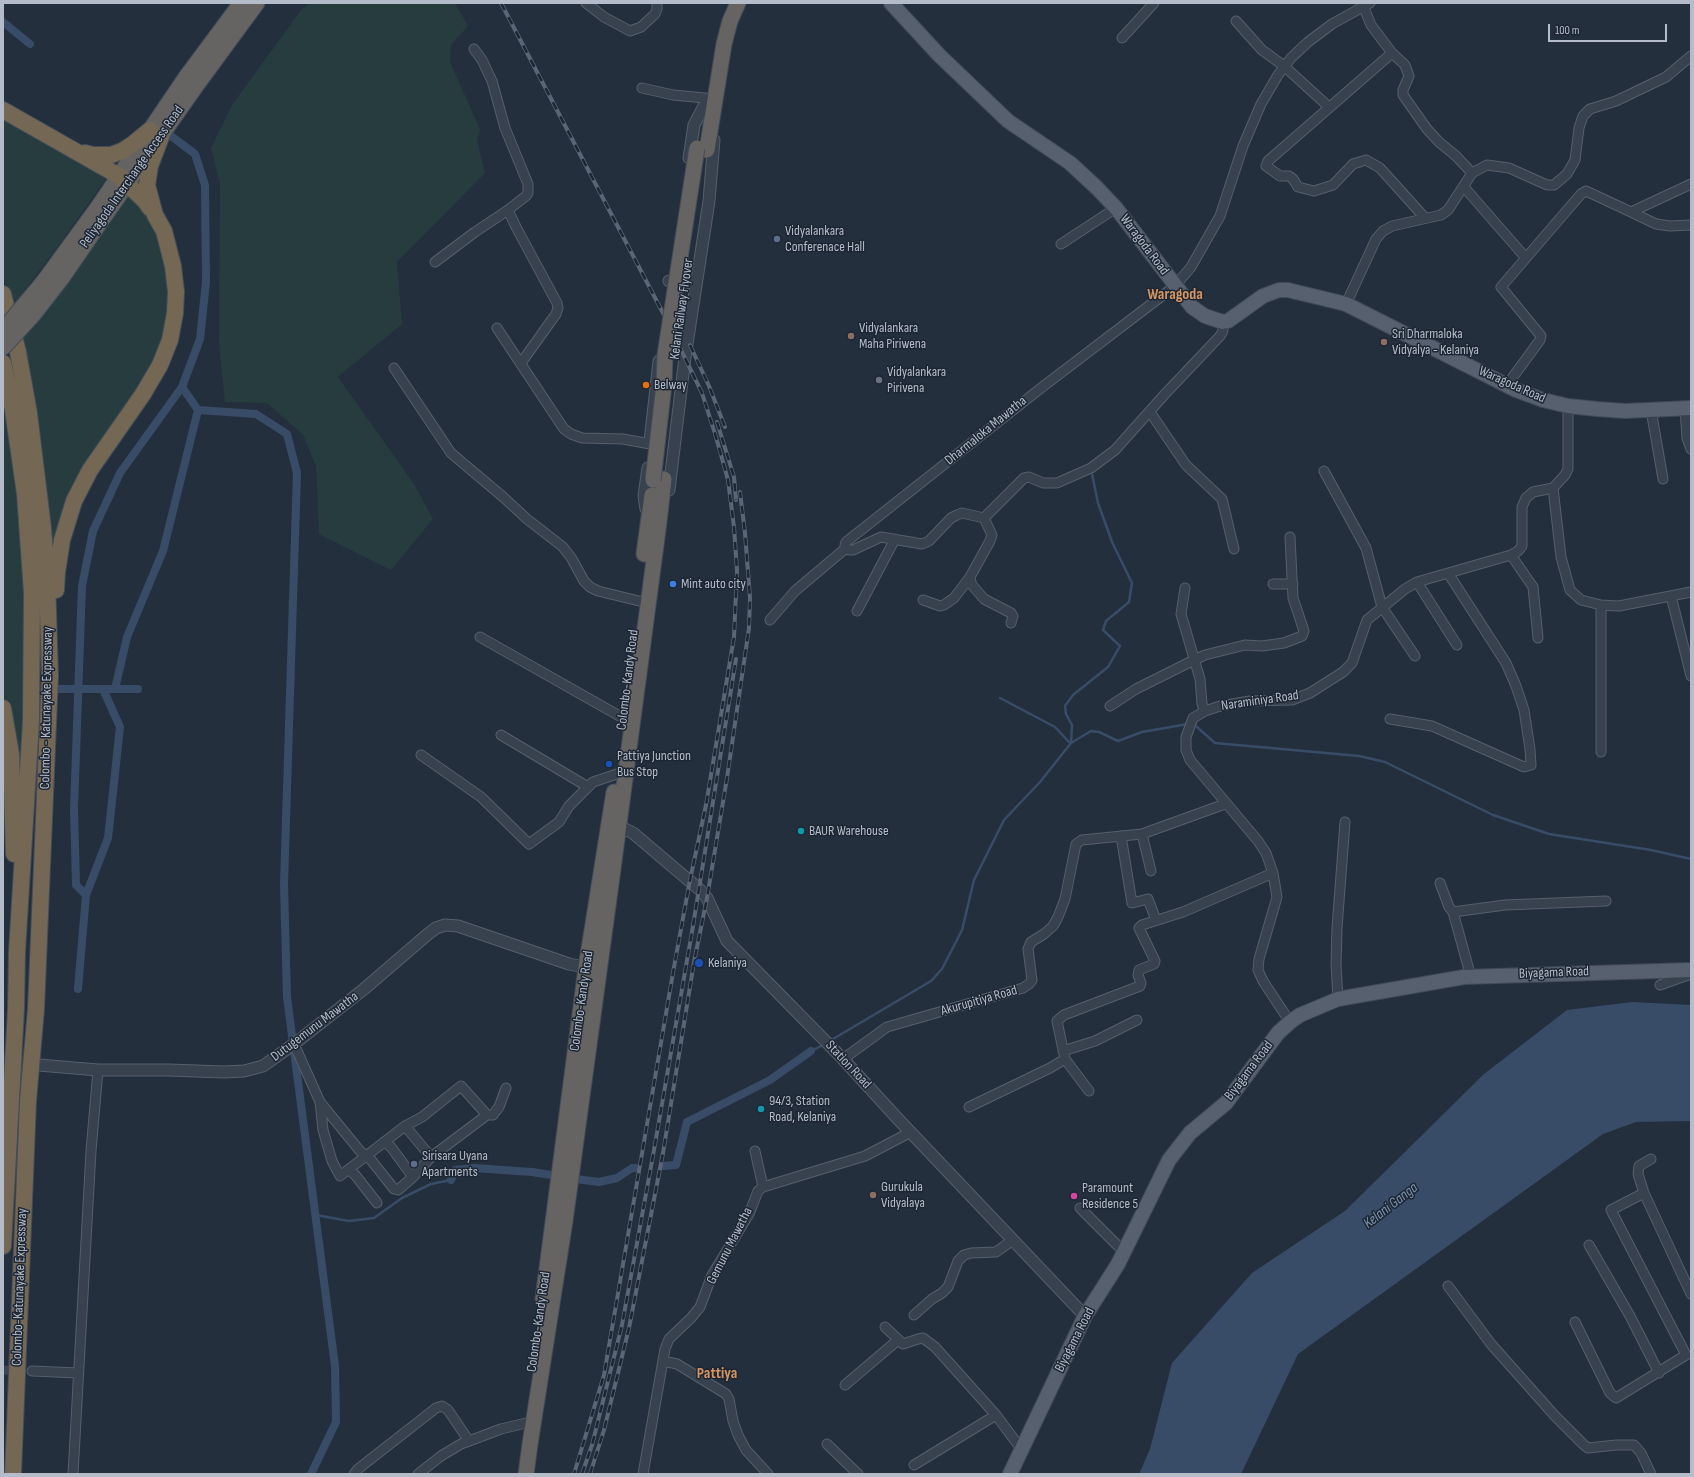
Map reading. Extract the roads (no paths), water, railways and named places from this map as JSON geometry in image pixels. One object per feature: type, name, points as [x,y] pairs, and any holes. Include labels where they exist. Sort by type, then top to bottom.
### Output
[{"type":"highway","name":"Peliyagoda Interchange Access Road","points":[[3,330],[102,210],[124,180],[155,133],[186,77],[241,3]]},
{"type":"highway","name":"Peliyagoda Interchange Access Road","points":[[155,133],[257,3]]},
{"type":"highway","points":[[709,98],[716,39],[728,3]]},
{"type":"highway","points":[[709,98],[730,21],[738,3]]},
{"type":"highway","name":"Kelani Railway Flyover","points":[[702,149],[709,98]]},
{"type":"highway","name":"Kelani Railway Flyover","points":[[653,529],[658,479],[666,347],[702,149],[709,98]]},
{"type":"highway","points":[[4,111],[124,180],[145,201],[164,231],[173,266],[176,292],[175,313],[170,340],[160,365],[90,470],[74,502],[62,540],[57,572],[50,676]]},
{"type":"highway","points":[[66,147],[93,155],[111,155],[122,151],[155,133]]},
{"type":"highway","points":[[154,215],[148,191],[147,178],[155,133]]},
{"type":"highway","name":"Peliyagoda Interchange Access Road","points":[[3,348],[34,314],[62,278],[102,210]]},
{"type":"highway","name":"Colombo - Katunayake Expressway","points":[[3,294],[18,352],[25,390],[39,486],[47,579],[50,676],[36,1008],[28,1101]]},
{"type":"highway","name":"Colombo - Katunayake Expressway","points":[[3,363],[13,410],[25,494],[32,593],[31,721],[17,952],[16,1009],[11,1099]]},
{"type":"highway","name":"Colombo-Kandy Road","points":[[614,824],[617,774],[623,718],[639,601],[653,529]]},
{"type":"highway","name":"Colombo-Kandy Road","points":[[516,1474],[526,1424],[614,824],[653,529]]},
{"type":"highway","points":[[3,708],[10,739],[12,761],[17,952]]},
{"type":"highway","name":"Colombo-Kandy Road","points":[[526,1474],[565,1221],[592,969]]},
{"type":"highway","name":"Colombo-Katunayake Expressway","points":[[3,1246],[11,1099]]},
{"type":"highway","name":"Colombo-Katunayake Expressway","points":[[13,1474],[28,1101]]},
{"type":"main road","name":"Waragoda Road","points":[[892,3],[939,55],[1008,121],[1070,163],[1116,208],[1192,307],[1212,320],[1223,322],[1228,321],[1263,296],[1279,290],[1288,290],[1346,304],[1507,385],[1543,400],[1568,406],[1625,411],[1688,409]]},
{"type":"main road","name":"Biyagama Road","points":[[1010,1474],[1085,1316],[1124,1252],[1151,1193],[1169,1160],[1190,1133],[1226,1103],[1278,1033],[1290,1022],[1300,1015],[1338,999],[1464,977],[1691,970]]},
{"type":"street","points":[[586,3],[604,17],[630,31],[641,27],[655,14],[657,3]]},
{"type":"street","points":[[1122,38],[1154,3]]},
{"type":"street","points":[[1175,286],[1191,267],[1220,216],[1243,146],[1261,104],[1284,66],[1308,42],[1332,24],[1365,4],[1371,25],[1392,53],[1405,65],[1409,76],[1403,90],[1403,95],[1423,124],[1438,142],[1456,156],[1472,173]]},
{"type":"street","points":[[1236,21],[1262,50],[1284,66],[1329,107]]},
{"type":"street","points":[[435,262],[475,232],[508,210],[528,193],[528,184],[505,128],[492,82],[482,60],[474,49]]},
{"type":"street","points":[[1392,53],[1268,161],[1266,166],[1280,176],[1286,176],[1293,179],[1298,186],[1314,191],[1333,184],[1353,164],[1366,160],[1380,168],[1425,218]]},
{"type":"street","points":[[1346,304],[1376,239],[1383,231],[1392,226],[1441,215],[1448,210],[1472,173],[1486,165],[1498,166],[1521,172],[1547,185],[1554,185],[1567,174],[1575,160],[1579,128],[1583,116],[1590,109],[1616,101],[1666,77],[1691,56]]},
{"type":"street","points":[[642,88],[673,95],[709,98],[718,108],[709,201],[678,404],[668,496],[653,529]]},
{"type":"street","points":[[653,529],[644,496],[669,280],[694,126],[709,98]]},
{"type":"street","points":[[1631,212],[1691,184]]},
{"type":"street","points":[[1464,186],[1525,257]]},
{"type":"street","points":[[1507,385],[1540,340],[1541,336],[1501,287],[1525,257],[1581,194],[1586,191],[1656,224],[1670,226],[1691,225]]},
{"type":"street","points":[[1061,244],[1116,208]]},
{"type":"street","points":[[508,210],[553,294],[558,308],[556,314],[521,363]]},
{"type":"street","points":[[669,280],[696,283]]},
{"type":"street","name":"Dharmaloka Mawatha","points":[[846,548],[846,542],[1087,351],[1175,286]]},
{"type":"street","points":[[984,518],[1024,478],[1029,477],[1043,483],[1057,483],[1091,468],[1115,450],[1220,336],[1223,331],[1223,322]]},
{"type":"street","points":[[497,328],[564,429],[571,434],[582,438],[623,439],[650,444]]},
{"type":"street","points":[[394,368],[450,453],[527,519],[563,547],[572,559],[584,581],[590,587],[598,591],[639,601]]},
{"type":"street","points":[[654,402],[678,404]]},
{"type":"street","points":[[1538,638],[1533,587],[1511,555],[1518,551],[1522,546],[1522,507],[1526,498],[1533,492],[1553,488],[1568,469],[1568,406]]},
{"type":"street","points":[[1688,409],[1687,438],[1691,449]]},
{"type":"street","points":[[1651,410],[1663,479]]},
{"type":"street","points":[[1150,412],[1186,465],[1222,499],[1234,549]]},
{"type":"street","points":[[1324,471],[1366,548],[1382,607],[1415,656]]},
{"type":"street","points":[[1553,488],[1561,557],[1570,590],[1581,600],[1601,605],[1619,606],[1691,592]]},
{"type":"street","points":[[770,620],[795,591],[846,548],[853,550],[881,537],[922,544],[929,541],[951,518],[956,515],[962,513],[984,518]]},
{"type":"street","points":[[923,600],[940,606],[944,605],[954,598],[970,577],[992,535],[984,518]]},
{"type":"street","points":[[1110,706],[1136,689],[1194,660],[1245,645],[1262,646],[1284,643],[1302,636],[1304,631],[1293,598],[1290,537]]},
{"type":"street","points":[[857,611],[895,539]]},
{"type":"street","name":"Naraminiya Road","points":[[1290,1022],[1263,981],[1258,970],[1259,959],[1277,897],[1273,873],[1266,853],[1258,842],[1190,760],[1186,750],[1186,737],[1193,718],[1205,711],[1220,706],[1250,701],[1292,700],[1314,691],[1343,672],[1352,663],[1367,620],[1382,607],[1417,582],[1511,555]]},
{"type":"street","points":[[1390,719],[1432,726],[1524,767],[1531,765],[1524,710],[1516,686],[1506,663],[1448,573]]},
{"type":"street","points":[[970,577],[972,585],[984,599],[1011,613],[1013,616],[1011,623]]},
{"type":"street","points":[[1417,582],[1457,645]]},
{"type":"street","points":[[1273,584],[1293,584]]},
{"type":"street","points":[[1185,588],[1181,614],[1200,680],[1202,704],[1205,711]]},
{"type":"street","points":[[1671,596],[1691,676]]},
{"type":"street","points":[[1601,605],[1601,752]]},
{"type":"street","points":[[480,637],[623,718]]},
{"type":"street","points":[[501,735],[588,787]]},
{"type":"street","points":[[421,755],[481,797],[529,844],[559,822],[569,806],[593,782],[617,774]]},
{"type":"street","name":"Akurupitiya Road","points":[[843,1059],[887,1027],[1023,988],[1029,984],[1032,980],[1028,949],[1031,942],[1053,926],[1058,917],[1065,899],[1076,844],[1082,840],[1142,834],[1225,804]]},
{"type":"street","points":[[1338,999],[1336,928],[1345,822]]},
{"type":"street","name":"Station Road","points":[[614,824],[633,833],[699,889],[706,898],[727,940],[843,1059],[1085,1316]]},
{"type":"street","points":[[1142,834],[1151,871]]},
{"type":"street","points":[[1121,836],[1132,902],[1148,899],[1156,920]]},
{"type":"street","points":[[1089,1091],[1064,1055],[1057,1021],[1064,1015],[1140,986],[1142,983],[1138,972],[1154,964],[1155,961],[1139,928],[1140,926],[1183,912],[1273,873]]},
{"type":"street","points":[[1440,883],[1449,907],[1453,912],[1470,977]]},
{"type":"street","points":[[1453,912],[1505,905],[1606,901]]},
{"type":"street","name":"Dutugemunu Mawatha","points":[[3,1062],[98,1070],[244,1072],[263,1066],[294,1044],[364,989],[428,934],[436,928],[445,925],[458,926],[592,969]]},
{"type":"street","points":[[1660,985],[1691,974]]},
{"type":"street","points":[[969,1107],[1050,1068],[1064,1055],[1136,1020]]},
{"type":"street","points":[[294,1044],[320,1102],[335,1119],[348,1139],[366,1156],[394,1189],[398,1190],[413,1177],[431,1157],[487,1115],[493,1115],[499,1107],[506,1088]]},
{"type":"street","points":[[73,1474],[91,1151],[98,1070]]},
{"type":"street","points":[[320,1102],[323,1130],[332,1161],[340,1176],[405,1126],[422,1117],[461,1086],[487,1115]]},
{"type":"street","points":[[405,1126],[431,1157]]},
{"type":"street","points":[[755,1152],[763,1187],[865,1156],[911,1132]]},
{"type":"street","points":[[384,1142],[391,1147],[413,1177]]},
{"type":"street","points":[[1651,1159],[1639,1166],[1638,1174],[1644,1193],[1691,1294]]},
{"type":"street","points":[[349,1169],[377,1203]]},
{"type":"street","name":"Gemunu Mawatha","points":[[643,1474],[663,1361],[669,1339],[700,1307],[712,1275],[749,1214],[758,1191],[763,1187]]},
{"type":"street","points":[[1575,1322],[1610,1393],[1616,1398],[1659,1373],[1686,1355],[1611,1210],[1644,1193]]},
{"type":"street","points":[[1080,1208],[1124,1252]]},
{"type":"street","points":[[914,1315],[932,1299],[948,1288],[958,1261],[964,1255],[971,1253],[996,1252],[1013,1240]]},
{"type":"street","points":[[1590,1245],[1630,1316],[1659,1373]]},
{"type":"street","points":[[1448,1286],[1491,1344],[1555,1416],[1584,1445],[1588,1448],[1634,1445],[1641,1453],[1651,1474]]},
{"type":"street","points":[[885,1327],[903,1344],[918,1338],[927,1340],[935,1347],[996,1416],[1022,1450]]},
{"type":"street","points":[[845,1385],[898,1340]]},
{"type":"street","points":[[663,1361],[677,1364],[726,1394],[729,1399],[733,1421],[738,1435],[746,1450],[768,1474]]},
{"type":"street","points":[[32,1371],[78,1373]]},
{"type":"street","points":[[354,1474],[358,1469],[436,1408],[442,1406],[448,1410],[469,1441]]},
{"type":"street","points":[[914,1465],[996,1416]]},
{"type":"street","points":[[418,1474],[441,1456],[469,1441],[501,1430],[526,1424]]},
{"type":"street","points":[[827,1444],[858,1474]]},
{"type":"water","name":"Kelani Ganga","points":[[1632,1002],[1691,1005],[1691,1121],[1636,1122],[1603,1134],[1298,1354],[1241,1474],[1139,1474],[1150,1449],[1172,1363],[1252,1273],[1345,1211],[1484,1074],[1567,1010]]},
{"type":"waterway","points":[[3,22],[30,44]]},
{"type":"waterway","points":[[171,136],[195,154],[205,185],[206,282],[200,339],[182,387],[198,410],[256,414],[287,434],[297,473],[284,884],[287,997],[335,1366],[336,1422],[311,1474]]},
{"type":"waterway","points":[[86,895],[76,885],[74,809],[82,586],[93,531],[120,473],[182,387]]},
{"type":"waterway","points":[[115,689],[127,637],[163,551],[198,410]]},
{"type":"waterway","points":[[1071,743],[1072,725],[1066,714],[1065,706],[1073,695],[1108,667],[1120,646],[1103,630],[1106,621],[1129,602],[1132,583],[1112,542],[1098,503],[1092,474]]},
{"type":"waterway","points":[[58,689],[138,689]]},
{"type":"waterway","points":[[78,989],[86,895],[108,838],[120,727],[103,689]]},
{"type":"waterway","points":[[1000,698],[1055,727],[1070,743]]},
{"type":"waterway","points":[[833,1039],[931,981],[942,969],[962,930],[974,880],[1004,820],[1040,782],[1071,743],[1091,731],[1099,732],[1118,741],[1142,732],[1188,724]]},
{"type":"waterway","points":[[1193,725],[1215,743],[1359,756],[1385,762],[1493,815],[1549,834],[1651,850],[1691,859]]},
{"type":"waterway","points":[[811,1051],[821,1046]]},
{"type":"waterway","points":[[663,1166],[676,1165],[687,1122],[770,1080],[811,1051]]},
{"type":"waterway","points":[[451,1180],[455,1170],[474,1168],[532,1172],[551,1175]]},
{"type":"waterway","points":[[576,1179],[599,1182],[617,1178],[632,1168],[636,1168]]},
{"type":"waterway","points":[[316,1215],[349,1221],[374,1218],[402,1198],[431,1184],[451,1180]]},
{"type":"tunnel","points":[[3,1370],[32,1371]]},
{"type":"railway","points":[[501,3],[664,315],[702,393],[728,480],[734,527],[737,571],[734,637],[706,805],[674,967],[604,1375],[574,1474]]},
{"type":"railway","points":[[690,345],[709,386],[725,427]]},
{"type":"railway","points":[[717,422],[734,477],[736,500]]},
{"type":"railway","points":[[590,1474],[604,1430],[629,1328],[663,1153],[694,962],[707,898],[727,778],[749,628],[750,598],[740,492]]},
{"type":"railway","points":[[582,1474],[592,1445],[622,1325],[693,926],[736,659]]},
{"type":"place","name":"Vidyalankara Conferenace Hall","points":[[777,239]]},
{"type":"place","name":"Vidyalankara Maha Piriwena","points":[[851,336]]},
{"type":"place","name":"Sri Dharmaloka Vidyalya - Kelaniya","points":[[1384,342]]},
{"type":"place","name":"Vidyalankara Pirivena","points":[[879,380]]},
{"type":"place","name":"Belway","points":[[646,385]]},
{"type":"place","name":"Mint auto city","points":[[673,584]]},
{"type":"place","name":"Pattiya Junction Bus Stop","points":[[609,764]]},
{"type":"place","name":"BAUR Warehouse","points":[[801,831]]},
{"type":"place","name":"Kelaniya","points":[[699,963]]},
{"type":"place","name":"94/3, Station Road, Kelaniya","points":[[761,1109]]},
{"type":"place","name":"Sirisara Uyana Apartments","points":[[414,1164]]},
{"type":"place","name":"Gurukula Vidyalaya","points":[[873,1195]]},
{"type":"place","name":"Paramount Residence 5","points":[[1074,1196]]},
{"type":"district","name":"Waragoda","points":[[1175,295]]},
{"type":"district","name":"Pattiya","points":[[717,1374]]}]
